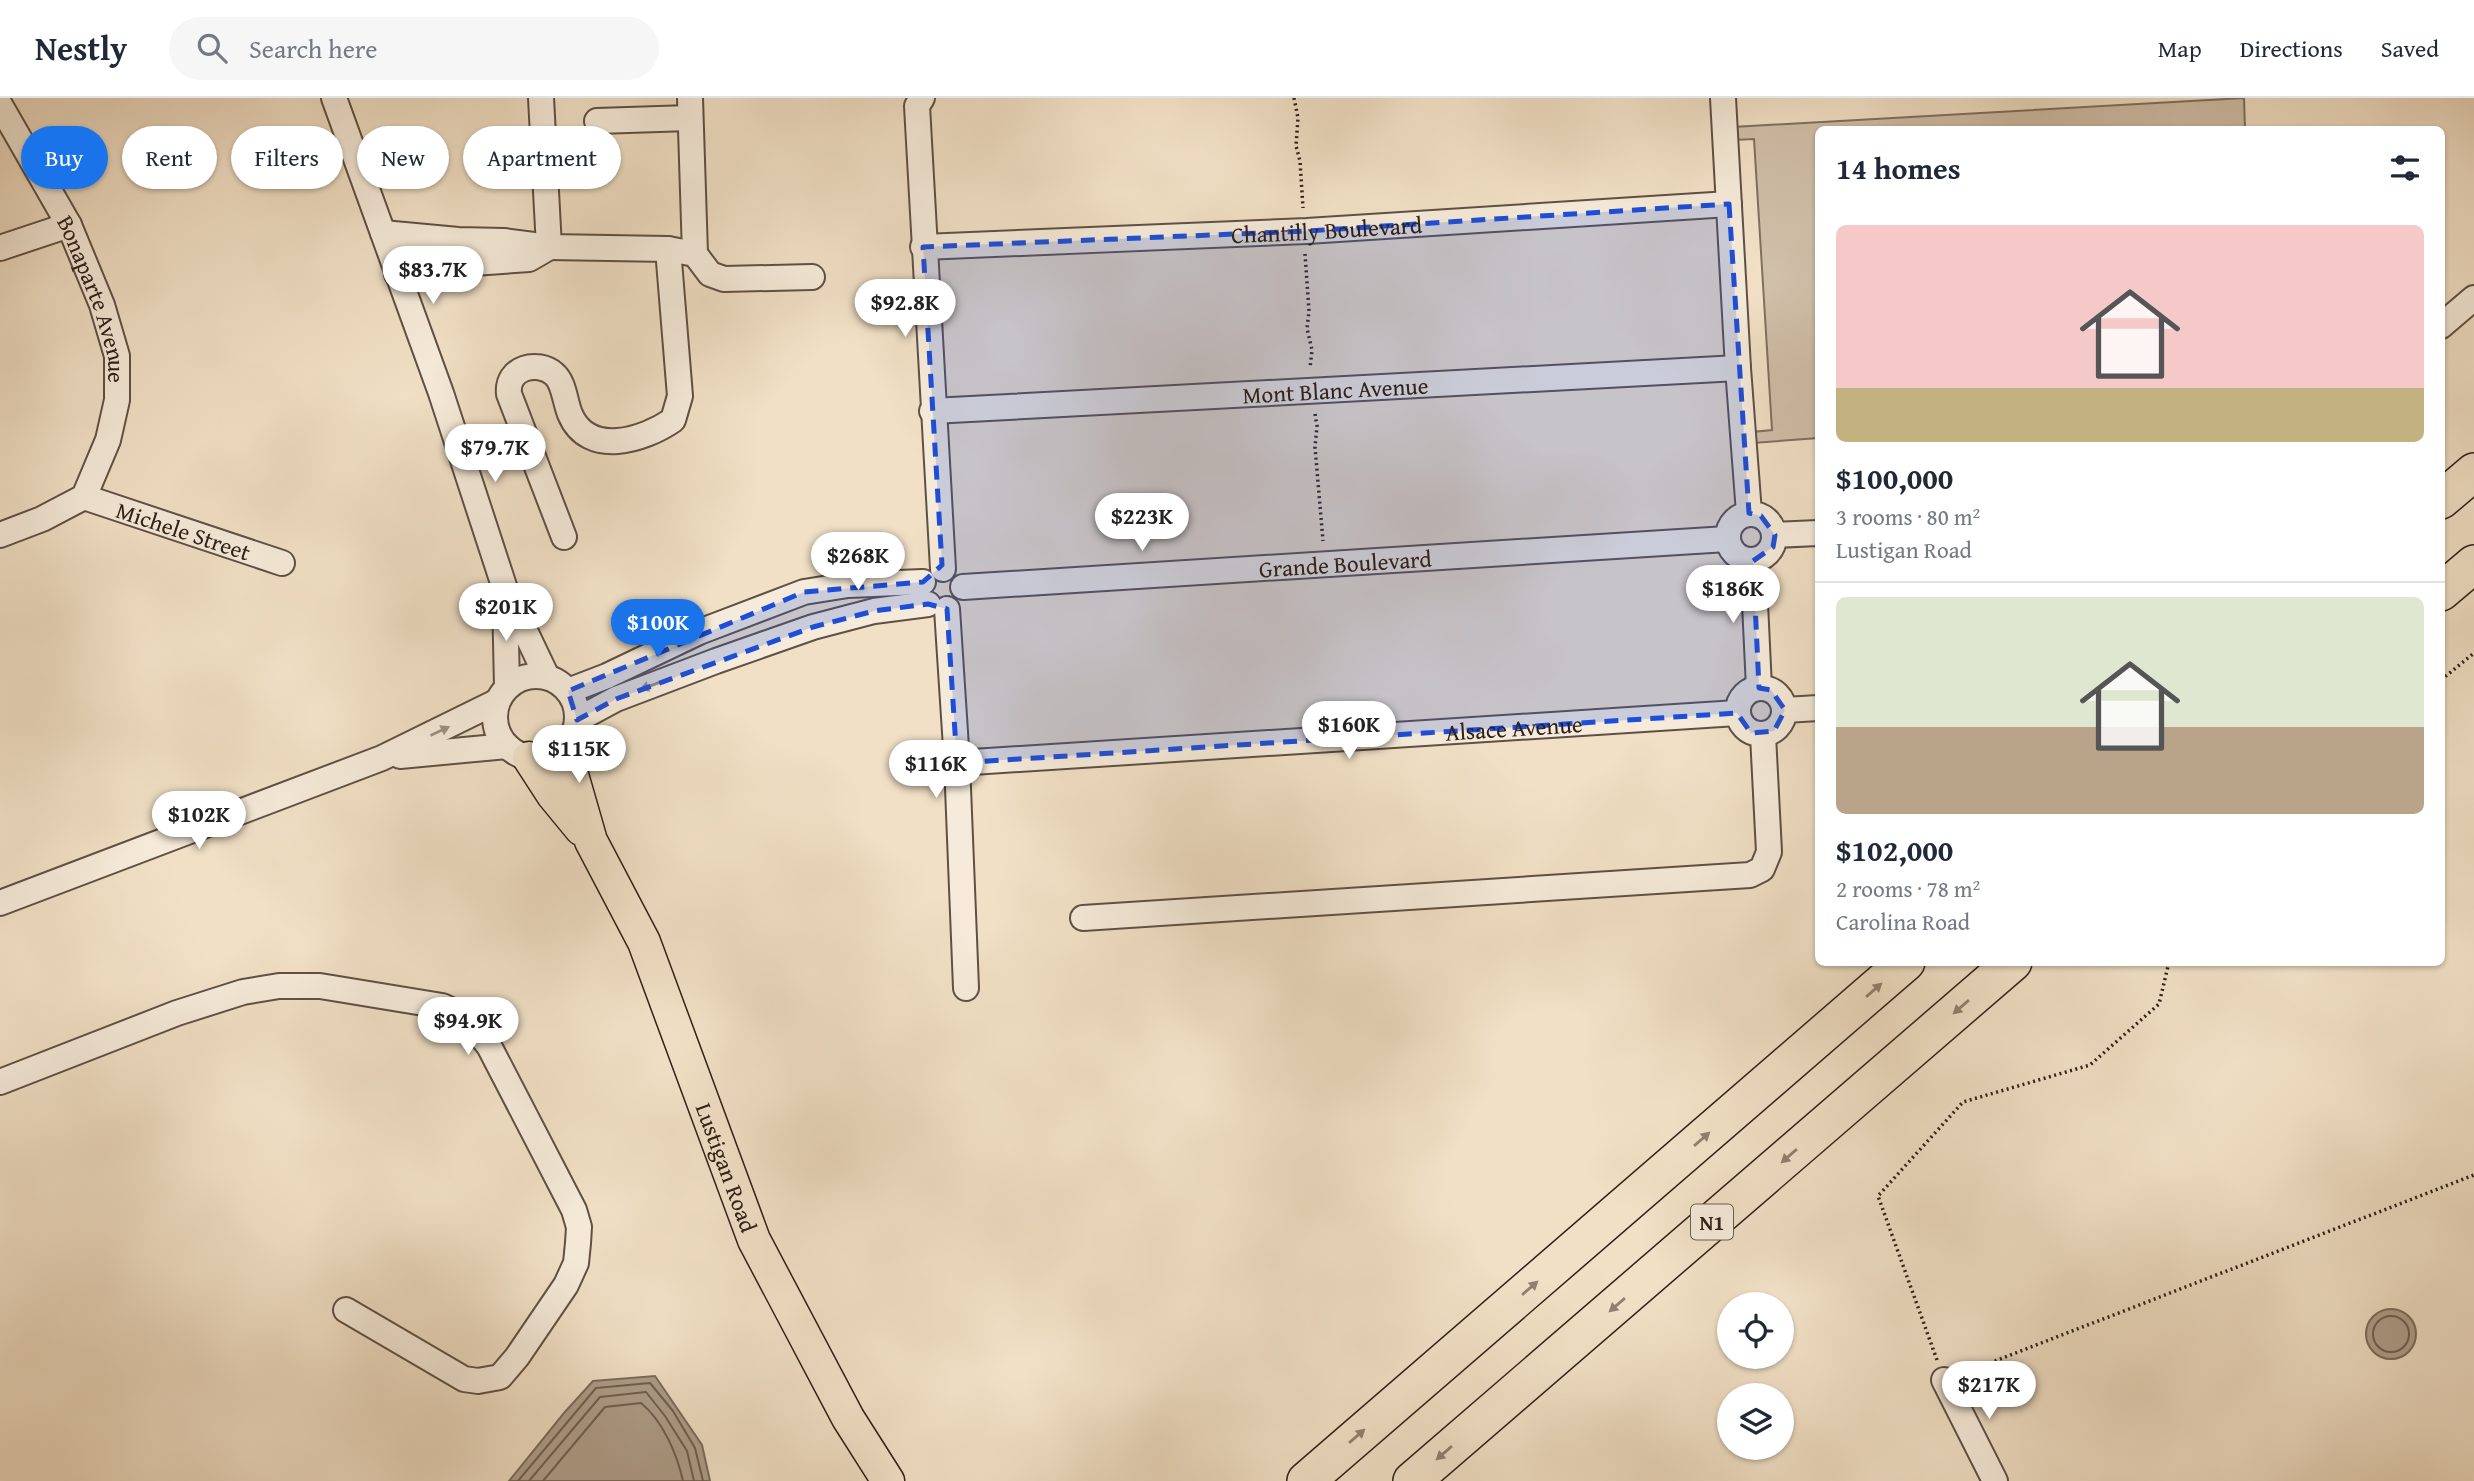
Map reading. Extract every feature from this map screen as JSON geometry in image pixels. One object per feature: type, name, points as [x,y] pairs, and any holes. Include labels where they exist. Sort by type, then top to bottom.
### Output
[{"type":"highway","points":[[2445,497],[2474,472]]},
{"type":"highway","points":[[2445,589],[2474,564]]},
{"type":"highway","points":[[1306,1481],[1901,966]]},
{"type":"highway","name":"N1","points":[[1412,1481],[2008,966]]},
{"type":"main road","name":"Lustigan Road","points":[[571,733],[591,841]]},
{"type":"main road","name":"Lustigan Road","points":[[518,752],[591,841],[644,942],[754,1240],[848,1418],[888,1481]]},
{"type":"street","points":[[334,98],[441,393],[505,589],[558,684],[573,699],[571,733]]},
{"type":"street","points":[[541,98],[549,247]]},
{"type":"street","points":[[1723,98],[1749,513]]},
{"type":"street","points":[[919,102],[932,411],[935,591],[957,762],[967,988]]},
{"type":"street","name":"Bonaparte Avenue","points":[[0,105],[69,225],[102,305],[117,356],[117,400],[108,440],[84,497]]},
{"type":"street","points":[[597,121],[690,108],[695,254],[710,274],[724,279],[812,277]]},
{"type":"street","name":"Chantilly Boulevard","points":[[923,247],[1304,231],[1728,204]]},
{"type":"street","points":[[0,247],[69,225]]},
{"type":"street","points":[[383,233],[504,241],[549,247],[668,249],[695,254]]},
{"type":"street","points":[[397,274],[473,263],[529,259],[549,247]]},
{"type":"street","points":[[565,537],[509,394],[511,375],[521,370],[538,368],[558,376],[570,416],[577,427],[594,439],[608,443],[637,438],[661,429],[673,420],[680,397],[668,249]]},
{"type":"street","points":[[2445,323],[2474,298]]},
{"type":"street","name":"Mont Blanc Avenue","points":[[932,411],[1738,368]]},
{"type":"street","points":[[0,534],[42,519],[84,497]]},
{"type":"street","name":"Michele Street","points":[[84,497],[282,564]]},
{"type":"street","points":[[1749,513],[1761,516],[1771,524],[1775,535],[1773,547],[1765,557],[1753,561],[1741,559],[1731,551],[1727,539],[1730,527],[1738,517],[1749,513]]},
{"type":"street","points":[[1775,535],[1815,533]]},
{"type":"street","name":"Grande Boulevard","points":[[935,591],[958,575],[963,587],[1727,539]]},
{"type":"street","points":[[1753,561],[1759,688]]},
{"type":"street","points":[[0,903],[382,758],[502,694],[526,677],[558,684],[811,591],[848,585],[935,591]]},
{"type":"street","points":[[505,589],[502,694],[495,725],[499,736],[518,752]]},
{"type":"street","points":[[811,591],[821,625]]},
{"type":"street","points":[[382,758],[518,752],[542,758],[554,754],[571,733],[616,699],[760,645],[935,591]]},
{"type":"street","points":[[748,612],[760,645]]},
{"type":"street","points":[[1759,688],[1771,690],[1781,698],[1785,710],[1783,722],[1774,731],[1763,735],[1751,733],[1741,725],[1737,713],[1739,701],[1747,692],[1759,688]]},
{"type":"street","points":[[1785,710],[1815,708]]},
{"type":"street","name":"Alsace Avenue","points":[[957,762],[1737,713]]},
{"type":"street","points":[[1083,918],[1750,875],[1762,869],[1769,852],[1763,735]]},
{"type":"street","points":[[0,1082],[177,1013],[243,992],[279,986],[320,986],[442,1006],[466,1017],[489,1046],[574,1210],[579,1227],[576,1263],[566,1285],[511,1365],[500,1377],[488,1381],[464,1379],[346,1310]]},
{"type":"street","points":[[1944,1380],[1995,1481]]},
{"type":"path","points":[[1294,98],[1324,565]]},
{"type":"path","points":[[2445,677],[2474,653]]},
{"type":"path","points":[[2168,966],[2159,1004],[2090,1065],[1963,1102],[1878,1196],[1944,1380],[2474,1175]]},
{"type":"highlighted area","points":[[1729,204],[1749,513],[1761,516],[1775,535],[1773,547],[1753,561],[1759,688],[1771,690],[1785,710],[1774,731],[1751,733],[1737,713],[957,763],[947,609],[928,604],[874,611],[813,627],[616,699],[577,720],[568,691],[804,592],[923,582],[942,565],[923,247],[1307,231]]},
{"type":"shaded area","points":[[2244,98],[2245,126],[1815,126],[1815,438],[1753,443],[1752,432],[1772,430],[1754,139],[1734,140],[1733,127]]},
{"type":"water","points":[[2391,1309],[2408,1317],[2416,1334],[2408,1351],[2391,1359],[2374,1351],[2366,1334],[2374,1317]]},
{"type":"water","points":[[655,1376],[702,1445],[710,1481],[509,1481],[593,1381]]}]
